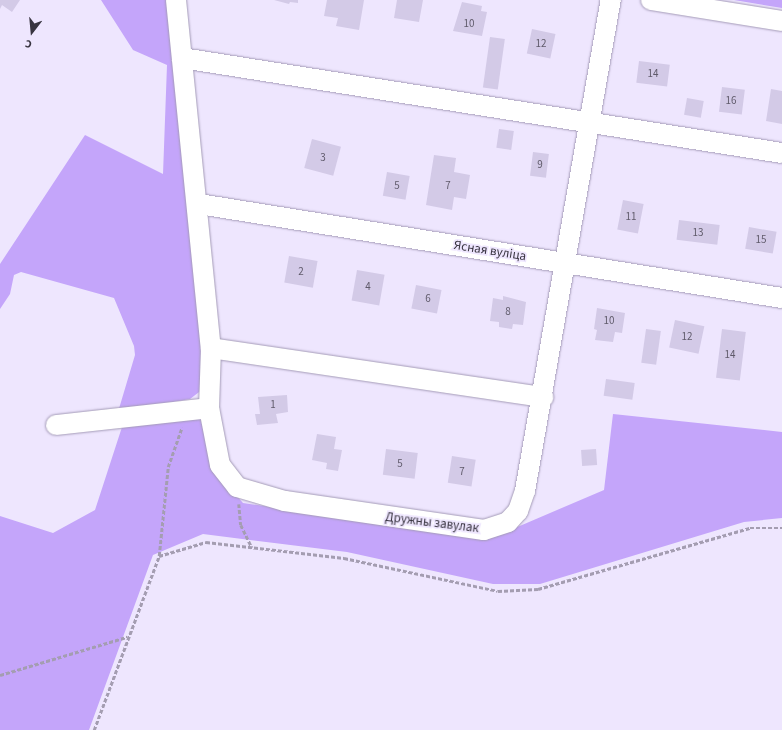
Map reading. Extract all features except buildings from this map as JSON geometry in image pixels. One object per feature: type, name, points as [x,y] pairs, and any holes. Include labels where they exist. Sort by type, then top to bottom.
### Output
[{"type":"street","points":[[176,0],[198,204],[211,348],[210,408],[220,465],[236,488]]},
{"type":"street","name":"Дружны завулак","points":[[236,488],[292,502],[484,530],[508,522],[518,511],[525,491],[543,397],[563,263],[611,0]]},
{"type":"street","points":[[651,0],[782,21]]},
{"type":"street","points":[[182,58],[782,153]]},
{"type":"street","name":"Ясная вуліца","points":[[198,204],[782,298]]},
{"type":"street","points":[[211,348],[543,397]]},
{"type":"street","points":[[56,425],[210,408]]},
{"type":"path","points":[[94,730],[127,637],[159,556],[168,467],[190,410]]},
{"type":"path","points":[[236,488],[241,525],[252,549]]},
{"type":"path","points":[[159,556],[206,542],[252,549],[344,558],[498,591],[538,589],[750,528],[782,528]]},
{"type":"path","points":[[0,675],[127,637]]},
{"type":"shaded area","points":[[101,0],[169,0],[203,342],[203,389],[190,399],[118,412],[135,355],[134,346],[114,298],[21,272],[14,275],[10,294],[0,309],[0,264],[85,135],[163,174],[167,65],[133,50]]},
{"type":"shaded area","points":[[734,0],[782,0],[782,8]]},
{"type":"shaded area","points":[[613,414],[782,432],[782,518],[744,522],[540,584],[493,584],[347,552],[203,534],[153,555],[89,730],[0,730],[0,516],[53,533],[95,510],[122,427],[200,418],[215,471],[243,503],[489,539],[604,490]]}]
